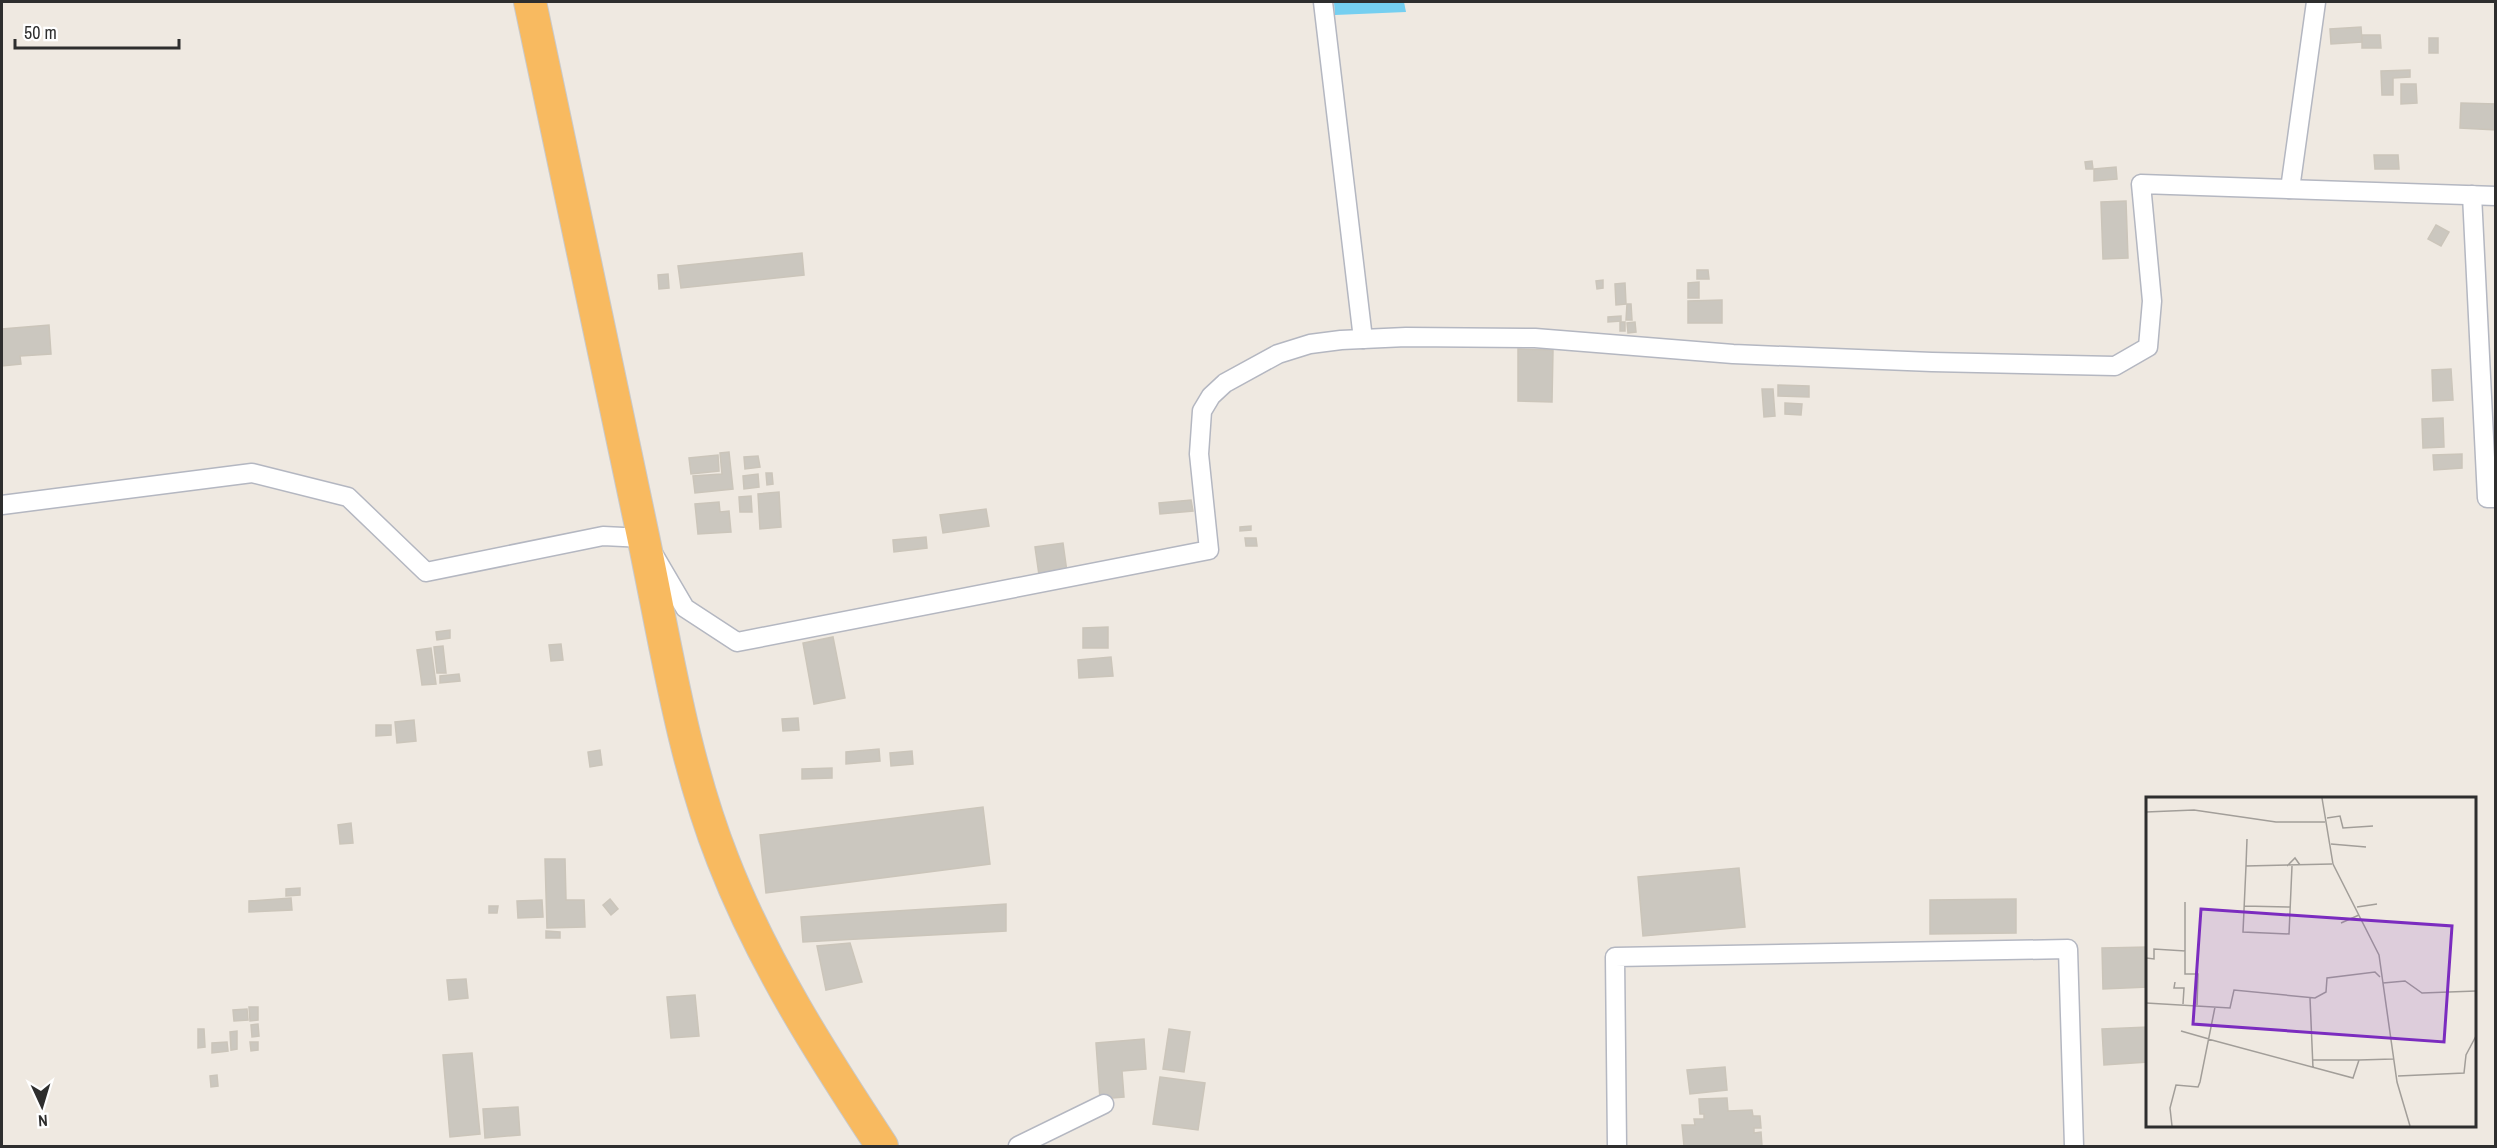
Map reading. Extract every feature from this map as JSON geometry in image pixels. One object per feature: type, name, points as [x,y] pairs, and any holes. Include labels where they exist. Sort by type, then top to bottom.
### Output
[{"type":"highway","points":[[530,2],[682,728],[695,775],[723,859],[742,905],[793,1006],[882,1146]]},
{"type":"street","points":[[1323,2],[1363,339]]},
{"type":"street","points":[[2290,189],[2316,2]]},
{"type":"street","points":[[2,505],[252,473],[348,497],[426,572],[603,536],[644,538],[685,608],[737,642],[1209,550],[1199,454],[1202,411],[1211,396],[1225,383],[1278,354],[1310,344],[1406,337],[1535,338],[1733,354],[2115,366],[2148,347],[2152,301],[2141,184],[2496,196]]},
{"type":"street","points":[[2472,195],[2487,498],[2496,498]]},
{"type":"street","points":[[1617,1146],[1615,957],[2068,949],[2074,1146]]},
{"type":"street","points":[[1018,1146],[1104,1104]]},
{"type":"water","points":[[1334,2],[1404,2],[1406,12],[1335,15]]},
{"type":"building","points":[[2361,27],[2362,42],[2331,44],[2330,29]]},
{"type":"building","points":[[2362,35],[2380,35],[2381,48],[2362,48]]},
{"type":"building","points":[[2429,38],[2438,38],[2438,53],[2429,53]]},
{"type":"building","points":[[2410,70],[2410,77],[2393,78],[2393,95],[2382,95],[2381,71]]},
{"type":"building","points":[[2401,84],[2416,84],[2417,103],[2401,104]]},
{"type":"building","points":[[2461,103],[2496,104],[2496,130],[2460,128]]},
{"type":"building","points":[[2374,155],[2398,155],[2399,169],[2375,169]]},
{"type":"building","points":[[2092,161],[2093,169],[2086,169],[2085,162]]},
{"type":"building","points":[[2116,167],[2117,179],[2094,181],[2094,169]]},
{"type":"building","points":[[2126,201],[2128,258],[2103,259],[2101,202]]},
{"type":"building","points":[[2436,225],[2449,232],[2441,246],[2428,239]]},
{"type":"building","points":[[802,253],[804,275],[681,288],[678,266]]},
{"type":"building","points":[[1697,270],[1708,270],[1709,279],[1697,279]]},
{"type":"building","points":[[668,274],[669,288],[659,289],[658,275]]},
{"type":"building","points":[[1603,280],[1603,288],[1597,289],[1596,281]]},
{"type":"building","points":[[1699,282],[1699,298],[1688,298],[1688,283]]},
{"type":"building","points":[[1625,283],[1626,304],[1616,305],[1615,284]]},
{"type":"building","points":[[1722,300],[1722,323],[1688,323],[1688,301]]},
{"type":"building","points":[[1627,304],[1631,304],[1632,320],[1626,320]]},
{"type":"building","points":[[1621,316],[1621,321],[1608,322],[1608,317]]},
{"type":"building","points":[[1620,322],[1625,322],[1625,331],[1620,331]]},
{"type":"building","points":[[1635,322],[1636,332],[1628,333],[1627,323]]},
{"type":"building","points":[[49,325],[51,354],[20,356],[21,364],[2,366],[2,329]]},
{"type":"building","points":[[1518,349],[1553,350],[1552,402],[1518,401]]},
{"type":"building","points":[[2451,369],[2453,400],[2433,401],[2432,370]]},
{"type":"building","points":[[1778,385],[1809,386],[1809,397],[1778,396]]},
{"type":"building","points":[[1762,389],[1773,389],[1775,416],[1764,417]]},
{"type":"building","points":[[1785,403],[1802,404],[1801,415],[1785,414]]},
{"type":"building","points":[[2443,418],[2444,447],[2423,448],[2422,419]]},
{"type":"building","points":[[729,452],[733,489],[695,493],[693,476],[722,474],[720,453]]},
{"type":"building","points":[[2462,454],[2462,468],[2434,470],[2433,455]]},
{"type":"building","points":[[718,455],[719,471],[691,474],[689,458]]},
{"type":"building","points":[[758,456],[760,467],[745,469],[744,457]]},
{"type":"building","points":[[766,473],[772,473],[773,484],[767,485]]},
{"type":"building","points":[[758,474],[759,487],[744,489],[743,476]]},
{"type":"building","points":[[779,492],[781,527],[760,529],[758,494]]},
{"type":"building","points":[[751,496],[752,512],[740,512],[739,497]]},
{"type":"building","points":[[1191,500],[1193,511],[1160,514],[1159,503]]},
{"type":"building","points":[[719,502],[720,512],[729,511],[731,532],[698,534],[695,504]]},
{"type":"building","points":[[986,509],[989,526],[943,533],[940,515]]},
{"type":"building","points":[[1251,526],[1251,530],[1240,531],[1240,527]]},
{"type":"building","points":[[926,537],[927,548],[894,552],[893,540]]},
{"type":"building","points":[[1245,538],[1256,538],[1257,546],[1246,546]]},
{"type":"building","points":[[1063,543],[1067,572],[1039,575],[1035,547]]},
{"type":"building","points":[[1108,627],[1108,648],[1083,648],[1083,628]]},
{"type":"building","points":[[450,630],[450,638],[437,640],[436,632]]},
{"type":"building","points":[[833,637],[845,698],[814,704],[803,643]]},
{"type":"building","points":[[561,644],[563,660],[551,661],[549,645]]},
{"type":"building","points":[[443,646],[446,673],[437,673],[434,647]]},
{"type":"building","points":[[431,648],[436,684],[422,685],[417,650]]},
{"type":"building","points":[[1111,657],[1113,676],[1079,678],[1078,660]]},
{"type":"building","points":[[459,674],[460,681],[440,683],[440,676]]},
{"type":"building","points":[[798,718],[799,730],[783,731],[782,719]]},
{"type":"building","points":[[414,720],[416,741],[397,743],[395,722]]},
{"type":"building","points":[[376,725],[391,725],[391,735],[376,736]]},
{"type":"building","points":[[879,749],[880,761],[846,764],[846,752]]},
{"type":"building","points":[[600,750],[602,765],[590,767],[588,752]]},
{"type":"building","points":[[912,751],[913,764],[891,766],[890,753]]},
{"type":"building","points":[[832,768],[832,778],[802,779],[802,769]]},
{"type":"building","points":[[983,807],[990,864],[766,893],[760,835]]},
{"type":"building","points":[[351,823],[353,843],[340,844],[338,825]]},
{"type":"building","points":[[545,859],[565,859],[566,900],[584,900],[585,927],[547,928]]},
{"type":"building","points":[[1739,868],[1745,927],[1643,936],[1638,877]]},
{"type":"building","points":[[300,888],[300,895],[286,896],[286,889]]},
{"type":"building","points":[[291,898],[292,910],[249,912],[249,901]]},
{"type":"building","points":[[610,899],[618,909],[611,915],[603,905]]},
{"type":"building","points":[[2016,899],[2016,933],[1930,934],[1930,900]]},
{"type":"building","points":[[542,900],[543,917],[518,918],[517,901]]},
{"type":"building","points":[[1006,904],[1006,931],[803,942],[801,917]]},
{"type":"building","points":[[489,906],[498,906],[497,913],[489,913]]},
{"type":"building","points":[[546,931],[560,932],[560,938],[546,938]]},
{"type":"building","points":[[850,943],[862,982],[826,990],[817,946]]},
{"type":"building","points":[[2146,947],[2146,987],[2103,989],[2102,948]]},
{"type":"building","points":[[466,979],[468,998],[449,1000],[447,980]]},
{"type":"building","points":[[695,995],[699,1036],[671,1038],[667,997]]},
{"type":"building","points":[[249,1007],[258,1007],[258,1020],[250,1021]]},
{"type":"building","points":[[247,1009],[248,1020],[234,1021],[233,1010]]},
{"type":"building","points":[[258,1024],[259,1036],[252,1037],[251,1025]]},
{"type":"building","points":[[2146,1027],[2146,1062],[2104,1065],[2102,1029]]},
{"type":"building","points":[[198,1029],[204,1029],[205,1047],[198,1048]]},
{"type":"building","points":[[1169,1029],[1190,1032],[1184,1072],[1163,1069]]},
{"type":"building","points":[[237,1031],[237,1049],[231,1050],[230,1032]]},
{"type":"building","points":[[1144,1039],[1146,1069],[1122,1071],[1124,1097],[1100,1099],[1096,1043]]},
{"type":"building","points":[[227,1042],[228,1051],[212,1053],[212,1043]]},
{"type":"building","points":[[250,1042],[258,1042],[258,1050],[251,1051]]},
{"type":"building","points":[[472,1053],[480,1134],[450,1137],[443,1055]]},
{"type":"building","points":[[1725,1067],[1727,1090],[1690,1094],[1687,1070]]},
{"type":"building","points":[[217,1075],[218,1086],[211,1087],[210,1076]]},
{"type":"building","points":[[1160,1077],[1205,1083],[1198,1130],[1153,1124]]},
{"type":"building","points":[[1727,1098],[1728,1111],[1752,1110],[1753,1116],[1760,1116],[1761,1128],[1754,1128],[1754,1133],[1761,1132],[1762,1146],[1684,1146],[1682,1125],[1695,1125],[1694,1119],[1704,1119],[1704,1114],[1700,1114],[1699,1099]]},
{"type":"building","points":[[518,1107],[520,1135],[485,1138],[483,1109]]}]
